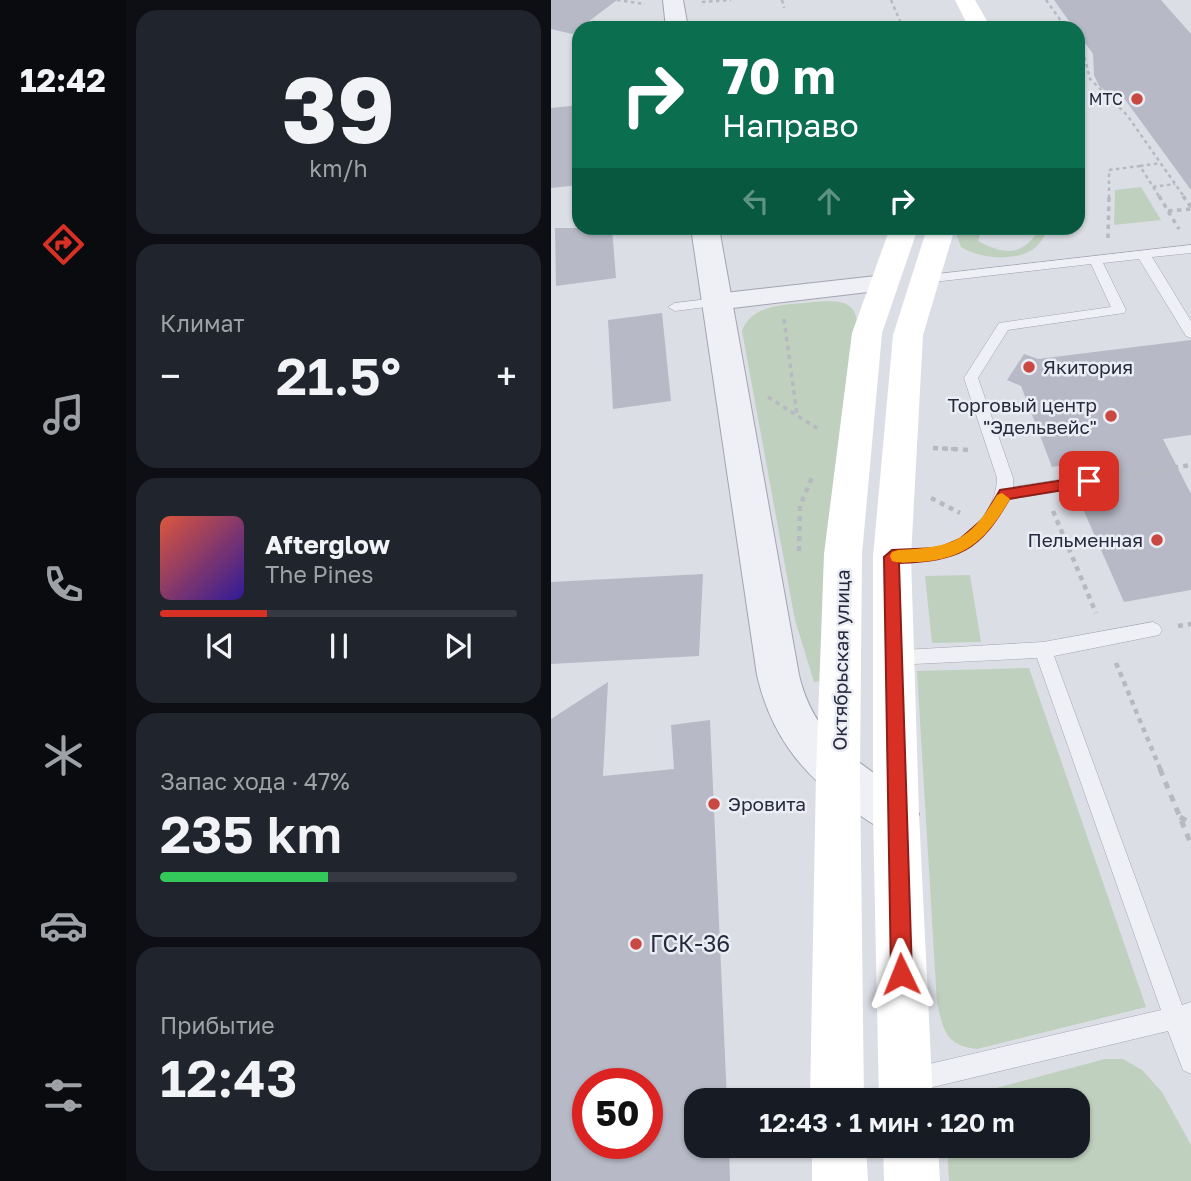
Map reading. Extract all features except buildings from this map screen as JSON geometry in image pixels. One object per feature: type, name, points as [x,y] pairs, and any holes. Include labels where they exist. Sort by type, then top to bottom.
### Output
[{"type":"main road","points":[[965,0],[976,21]]},
{"type":"main road","name":"Октябрьская улица","points":[[837,1088],[838,774],[843,554],[867,333],[902,235]]},
{"type":"main road","points":[[906,1088],[896,814],[892,557],[908,335],[939,235]]},
{"type":"main road","points":[[839,1158],[840,1181]]},
{"type":"main road","points":[[911,1158],[912,1181]]},
{"type":"street","points":[[679,21],[683,1]]},
{"type":"street","points":[[706,235],[777,675],[788,710],[805,740],[838,774],[896,814]]},
{"type":"street","points":[[716,302],[885,283]]},
{"type":"lane","points":[[925,279],[1191,249]]},
{"type":"lane","points":[[1143,254],[1191,333]]},
{"type":"lane","points":[[892,557],[940,554],[965,543],[985,527],[1005,494],[1005,478],[971,378],[1004,326],[1119,310],[1095,260]]},
{"type":"lane","points":[[675,307],[716,302]]},
{"type":"lane","points":[[1005,494],[1089,481]]},
{"type":"lane","points":[[893,657],[983,655],[1043,650],[1154,630]]},
{"type":"lane","points":[[1043,650],[1183,1016],[1191,1062]]},
{"type":"lane","points":[[917,1088],[1183,1016]]},
{"type":"path","points":[[617,0],[651,5]]},
{"type":"path","points":[[683,1],[731,0]]},
{"type":"path","points":[[782,0],[784,8]]},
{"type":"path","points":[[891,0],[900,21]]},
{"type":"path","points":[[1046,0],[1061,21]]},
{"type":"path","points":[[1085,59],[1090,79],[1127,115],[1191,208],[1168,211]]},
{"type":"path","points":[[1120,237],[1108,239],[1109,170],[1161,163]]},
{"type":"path","points":[[1140,166],[1180,230],[1168,231]]},
{"type":"path","points":[[1153,187],[1175,184]]},
{"type":"path","points":[[781,294],[797,416]]},
{"type":"path","points":[[932,448],[995,451]]},
{"type":"path","points":[[1089,481],[1191,465]]},
{"type":"path","points":[[800,561],[800,506],[807,485],[819,466]]},
{"type":"path","points":[[920,491],[985,527]]},
{"type":"path","points":[[1180,817],[1191,823]]},
{"type":"green space","points":[[1141,187],[1161,220],[1114,225],[1115,190]]},
{"type":"green space","points":[[957,235],[980,235],[978,241],[988,246],[1013,251],[1027,244],[1035,235],[1045,235],[1029,251],[1010,257],[978,254],[961,247]]},
{"type":"green space","points":[[813,302],[840,302],[851,307],[855,313],[858,332],[821,681],[814,682],[795,620],[742,331],[747,322],[762,310]]},
{"type":"green space","points":[[970,575],[981,642],[932,643],[925,576]]},
{"type":"green space","points":[[1029,668],[1146,1007],[977,1049],[952,1040],[944,1029],[937,1003],[917,671]]},
{"type":"green space","points":[[1105,1059],[1123,1059],[1142,1070],[1162,1092],[1191,1145],[1191,1181],[949,1181],[948,1158],[1090,1158],[1090,1088],[996,1088]]},
{"type":"slow traffic","points":[[898,556],[940,554],[965,543],[988,523],[1002,499]]},
{"type":"place","name":"МТС","points":[[1137,99]]},
{"type":"place","name":"Якитория","points":[[1029,367]]},
{"type":"place","name":"Торговый центр \"Эдельвейс\"","points":[[1111,416]]},
{"type":"place","name":"Пельменная","points":[[1157,540]]},
{"type":"place","name":"Эровита","points":[[714,804]]},
{"type":"place","name":"ГСК-36","points":[[636,944]]},
{"type":"route","points":[[901,974],[892,557],[940,554],[965,543],[988,523],[1005,494],[1089,481]]}]
